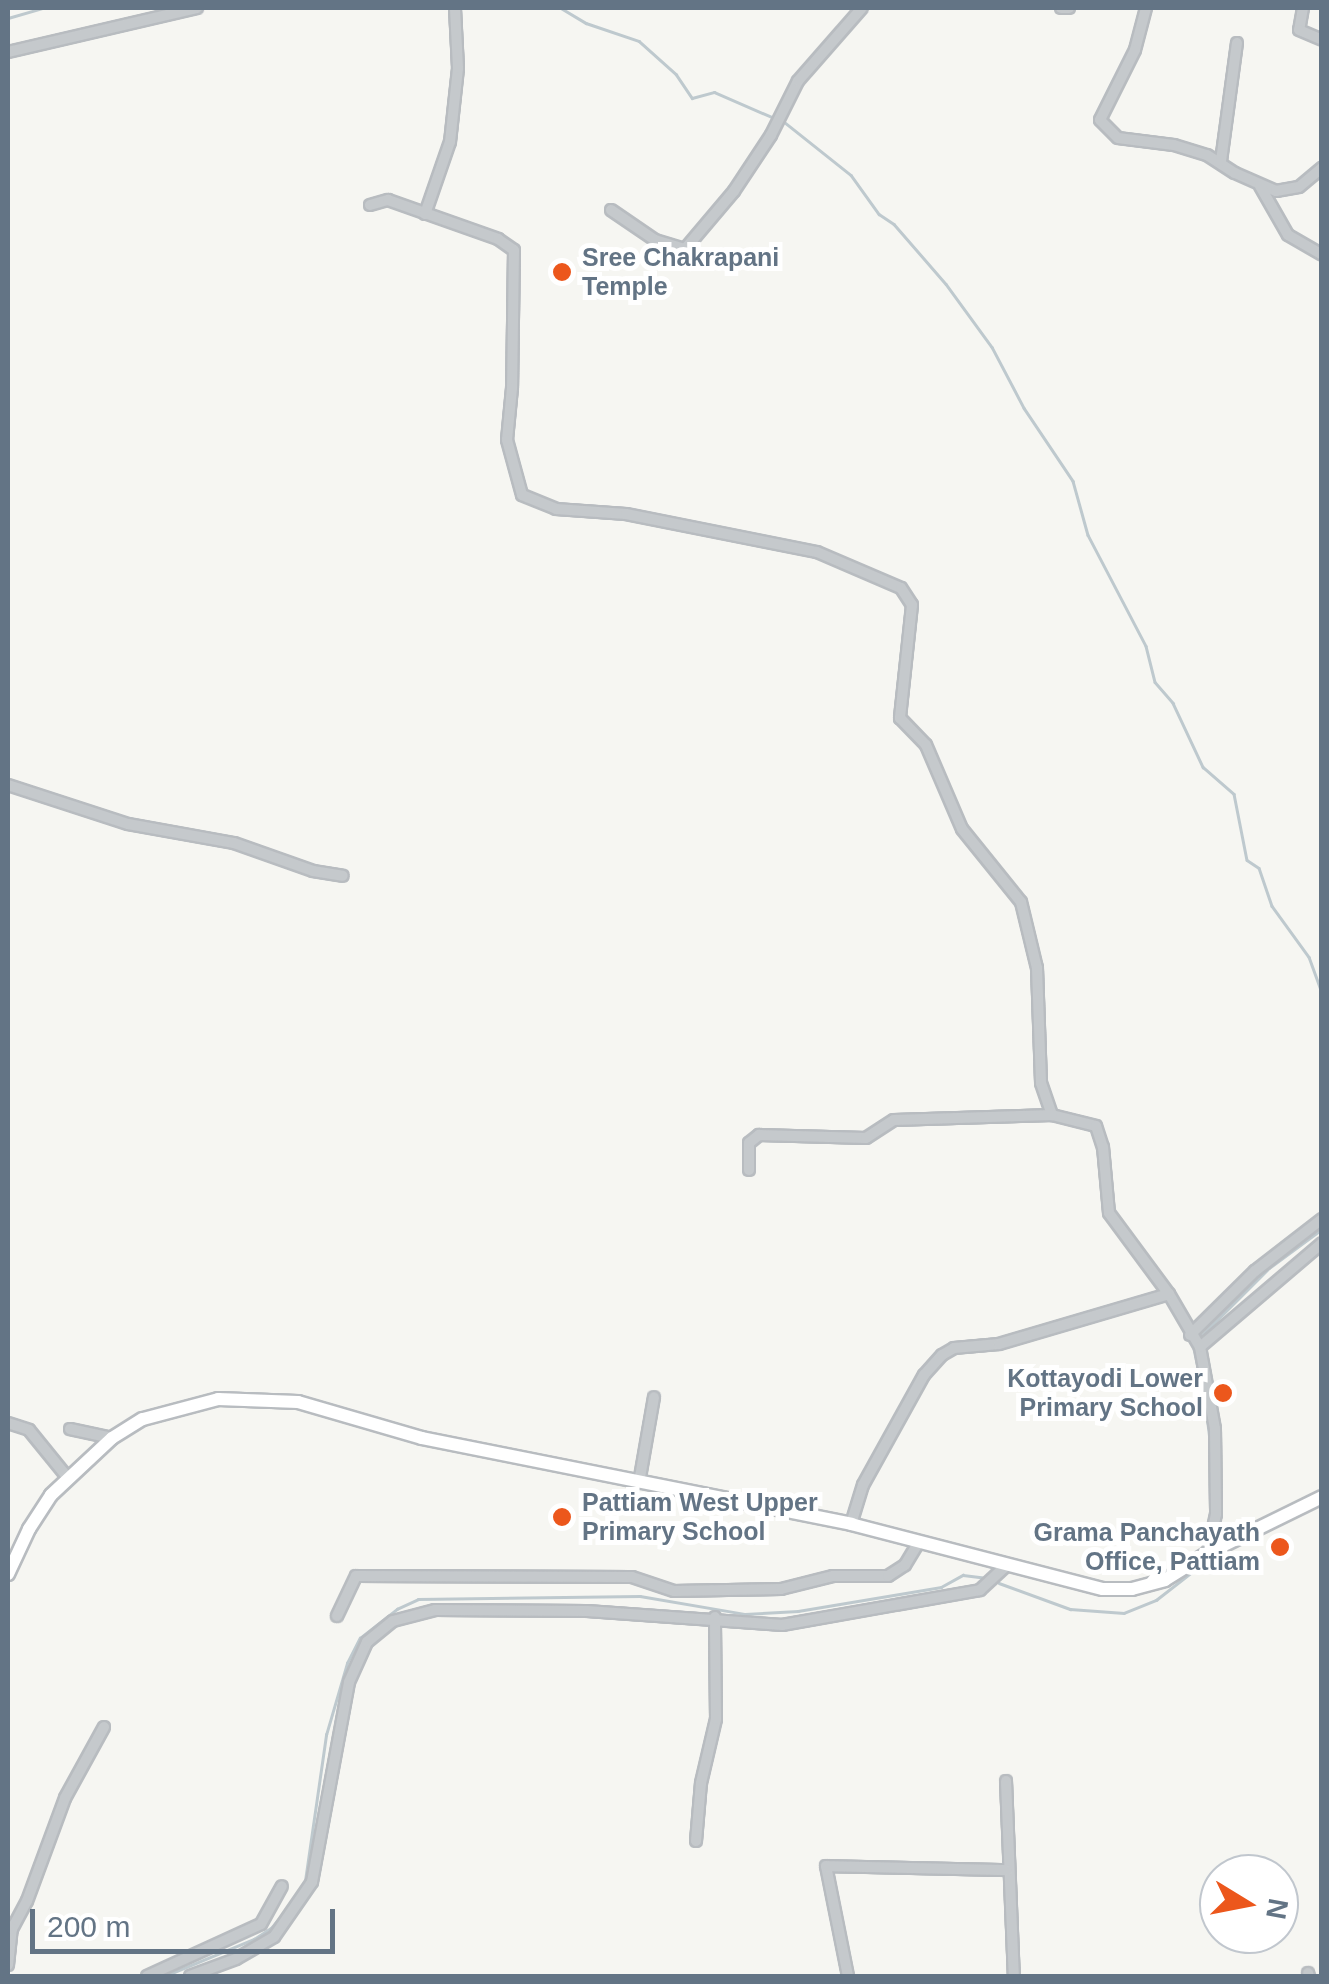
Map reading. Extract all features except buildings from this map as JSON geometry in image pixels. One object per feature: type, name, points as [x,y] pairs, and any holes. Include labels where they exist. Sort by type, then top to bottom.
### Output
[{"type":"main road","points":[[8,1574],[28,1529],[68,1478],[112,1438],[143,1419],[218,1399],[298,1402],[422,1438],[852,1524],[1067,1583],[1132,1589],[1165,1580],[1208,1553],[1322,1497]]},
{"type":"street","points":[[8,52],[197,8]]},
{"type":"street","points":[[425,214],[450,142],[458,68],[455,8]]},
{"type":"street","points":[[611,210],[655,240],[685,249],[734,191],[798,81],[862,8]]},
{"type":"street","points":[[1061,8],[1069,8]]},
{"type":"street","points":[[1146,8],[1136,50],[1100,120],[1118,138],[1174,145],[1221,160],[1276,192],[1299,187],[1322,168]]},
{"type":"street","points":[[1304,8],[1299,30],[1322,40]]},
{"type":"street","points":[[1221,160],[1238,43]]},
{"type":"street","points":[[1260,186],[1288,235],[1322,255]]},
{"type":"street","points":[[370,205],[388,200],[498,240],[514,250],[512,388],[507,440],[522,496],[556,509],[669,521],[816,552],[901,588],[912,604],[900,718],[926,744],[962,829],[1022,902],[1037,968],[1041,1083],[1052,1115]]},
{"type":"street","points":[[8,785],[128,824],[234,843],[313,871],[344,876]]},
{"type":"street","points":[[749,1170],[750,1143],[759,1135],[866,1138],[894,1120],[1052,1115],[1096,1126],[1104,1148],[1103,1186],[1109,1213],[1169,1294],[1200,1347],[1216,1430],[1216,1514],[1208,1553]]},
{"type":"street","points":[[1190,1335],[1255,1271],[1322,1219]]},
{"type":"street","points":[[1200,1347],[1322,1243]]},
{"type":"street","points":[[852,1524],[862,1485],[924,1375],[942,1355],[954,1348],[999,1344],[1169,1294]]},
{"type":"street","points":[[639,1483],[654,1397]]},
{"type":"street","points":[[8,1423],[29,1430],[68,1478]]},
{"type":"street","points":[[70,1429],[112,1438]]},
{"type":"street","points":[[337,1616],[356,1576],[632,1577],[674,1591],[781,1589],[833,1576],[888,1576],[905,1565],[919,1542]]},
{"type":"street","points":[[190,1976],[236,1959],[274,1937],[312,1882],[349,1682],[367,1642],[393,1621],[434,1610],[714,1617],[782,1625],[980,1590],[1006,1566]]},
{"type":"street","points":[[696,1841],[701,1783],[716,1720],[714,1617]]},
{"type":"street","points":[[8,1965],[10,1927],[28,1901],[65,1798],[104,1727]]},
{"type":"street","points":[[1006,1781],[1014,1976]]},
{"type":"street","points":[[848,1976],[826,1866],[1007,1870]]},
{"type":"street","points":[[147,1976],[261,1924],[282,1886]]},
{"type":"waterway","points":[[8,18],[43,8]]},
{"type":"waterway","points":[[561,8],[586,23],[639,41],[676,74],[692,98],[714,92],[774,118]]},
{"type":"waterway","points":[[783,121],[851,175],[879,214],[894,224],[946,284],[992,347],[1024,408],[1073,481],[1088,535],[1146,646],[1155,682],[1173,703],[1203,767],[1234,794],[1247,860],[1259,868],[1272,906],[1309,957],[1322,993]]},
{"type":"waterway","points":[[1200,1337],[1269,1268],[1322,1229]]},
{"type":"waterway","points":[[1194,1349],[1202,1386]]},
{"type":"waterway","points":[[1205,1399],[1210,1440]]},
{"type":"waterway","points":[[1210,1520],[1211,1473]]},
{"type":"waterway","points":[[999,1583],[1070,1609],[1124,1613],[1156,1600],[1201,1565]]},
{"type":"waterway","points":[[165,1976],[254,1939],[271,1928],[291,1904],[305,1881],[326,1735],[347,1663],[360,1638],[397,1609],[418,1599],[640,1596],[745,1614],[798,1611],[941,1587],[963,1575],[987,1578]]},
{"type":"place","name":"Sree Chakrapani Temple","points":[[562,272]]},
{"type":"place","name":"Kottayodi Lower Primary School","points":[[1223,1393]]},
{"type":"place","name":"Pattiam West Upper Primary School","points":[[562,1517]]},
{"type":"place","name":"Grama Panchayath Office, Pattiam","points":[[1280,1547]]}]
